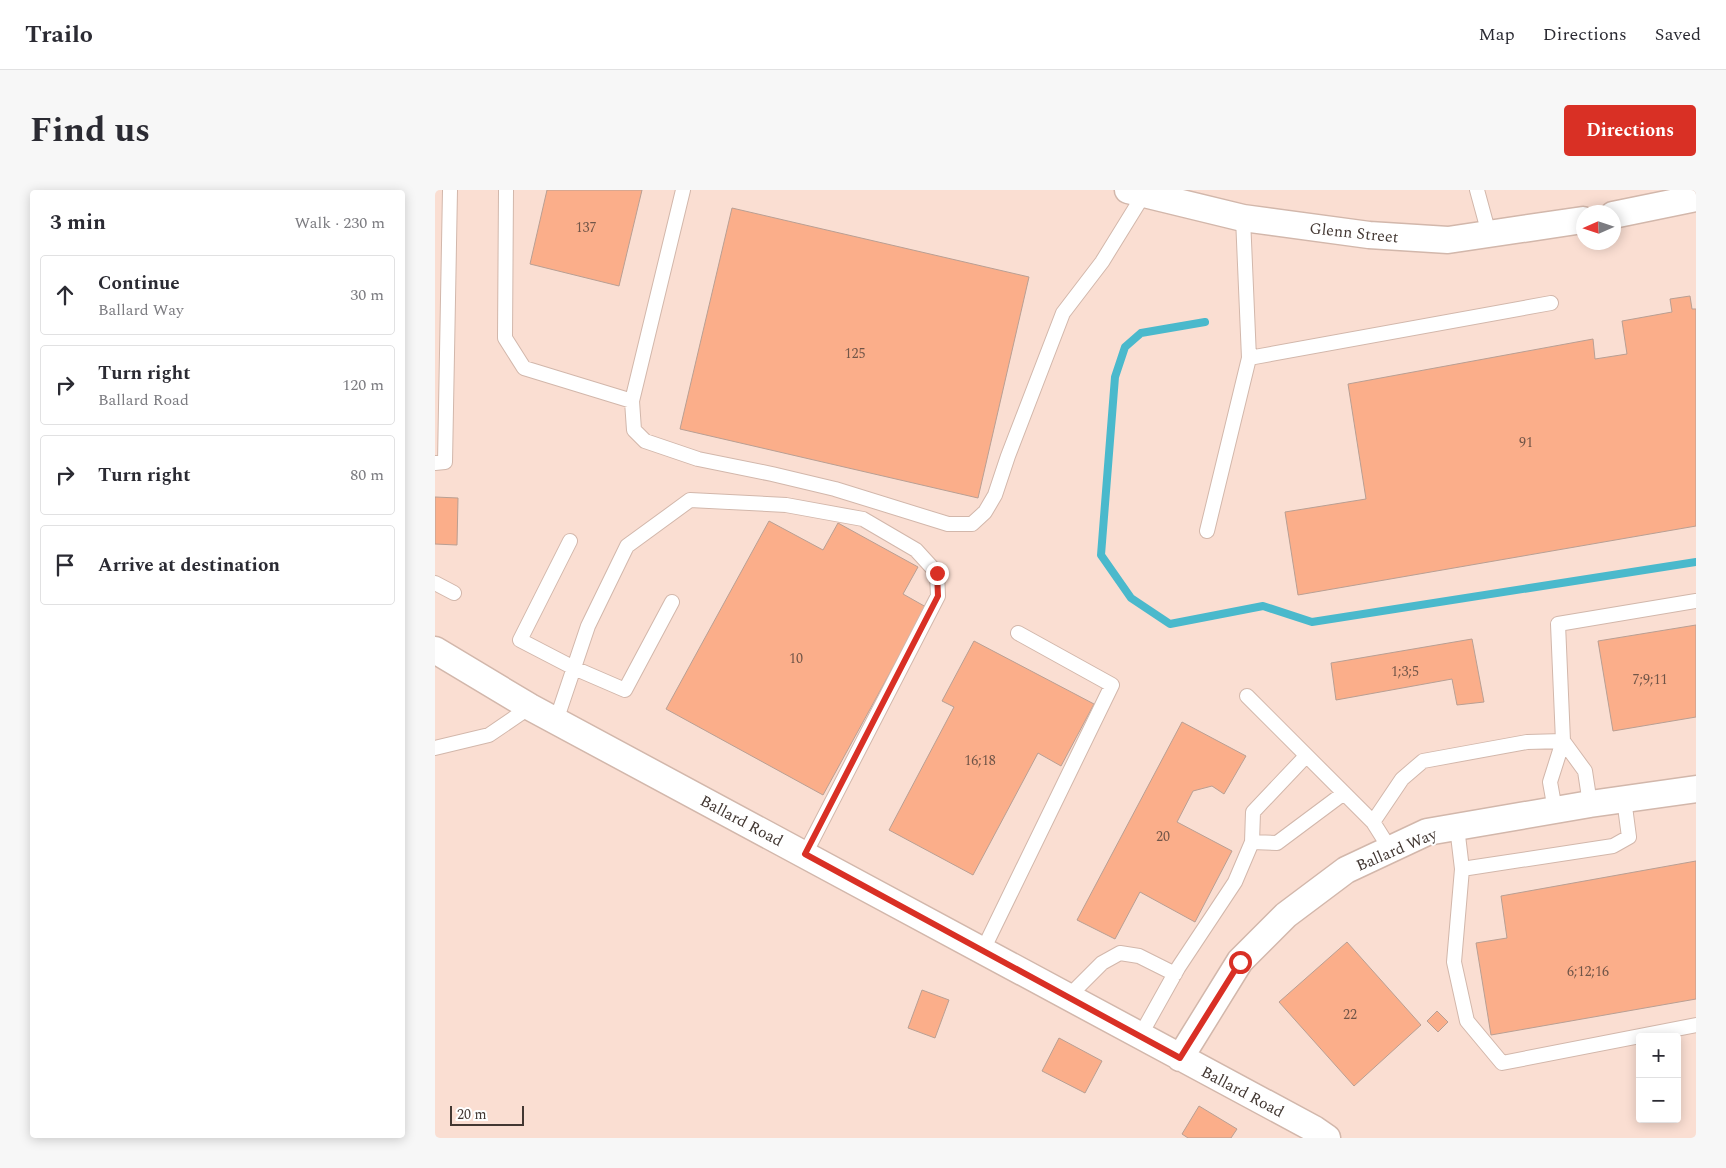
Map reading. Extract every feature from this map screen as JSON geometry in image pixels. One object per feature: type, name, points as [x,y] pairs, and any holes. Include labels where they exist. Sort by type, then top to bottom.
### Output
[{"type":"street","name":"Glenn Street","points":[[1136,192],[1243,218],[1369,235],[1449,240],[1576,221]]},
{"type":"street","points":[[1621,213],[1696,198]]},
{"type":"street","name":"Ballard Road","points":[[435,650],[530,707],[1321,1133]]},
{"type":"street","name":"Ballard Way","points":[[1180,1058],[1240,962],[1287,915],[1347,870],[1427,832],[1590,804],[1696,790]]},
{"type":"lane","points":[[435,462],[445,462],[450,190]]},
{"type":"lane","points":[[507,190],[505,338],[524,368],[632,401]]},
{"type":"lane","points":[[683,190],[632,401],[634,430],[645,441],[698,459],[835,489],[948,524],[972,524],[985,512],[995,495],[1063,313],[1101,262],[1136,192]]},
{"type":"lane","points":[[1477,190],[1489,234]]},
{"type":"lane","points":[[1207,532],[1249,358],[1243,218]]},
{"type":"lane","points":[[1249,358],[1551,303]]},
{"type":"lane","points":[[557,721],[588,626],[627,546],[690,500],[786,505],[863,519],[916,550],[937,573],[938,596],[805,854]]},
{"type":"lane","points":[[570,541],[521,640],[574,668],[625,690],[673,602]]},
{"type":"lane","points":[[435,583],[454,593]]},
{"type":"lane","points":[[1555,810],[1550,782],[1563,741],[1558,624],[1696,601]]},
{"type":"lane","points":[[983,950],[1112,685],[1018,633]]},
{"type":"lane","points":[[1247,696],[1373,822],[1390,849]]},
{"type":"lane","points":[[435,748],[489,736],[530,707]]},
{"type":"lane","points":[[1563,741],[1585,771],[1590,804]]},
{"type":"lane","points":[[1373,822],[1402,779],[1423,762],[1527,742],[1563,741]]},
{"type":"lane","points":[[1140,1036],[1175,974],[1235,882],[1252,842],[1253,812],[1306,756]]},
{"type":"lane","points":[[1252,842],[1277,842],[1344,793]]},
{"type":"lane","points":[[1462,868],[1613,846],[1629,837],[1624,799]]},
{"type":"lane","points":[[1457,827],[1462,868],[1454,962],[1467,1021],[1501,1063],[1696,1025]]},
{"type":"lane","points":[[1069,996],[1102,963],[1120,953],[1139,956],[1175,974]]},
{"type":"building","points":[[547,190],[642,190],[619,286],[530,264]]},
{"type":"building","points":[[732,208],[1029,277],[978,498],[680,429]]},
{"type":"building","points":[[1690,296],[1692,309],[1696,309],[1696,526],[1298,595],[1285,512],[1366,499],[1348,384],[1593,339],[1595,359],[1627,354],[1622,321],[1672,312],[1670,299]]},
{"type":"building","points":[[435,497],[458,498],[457,545],[435,544]]},
{"type":"building","points":[[769,521],[823,550],[838,523],[918,567],[903,594],[926,607],[823,795],[666,709]]},
{"type":"building","points":[[1696,625],[1696,717],[1613,731],[1598,641]]},
{"type":"building","points":[[1472,639],[1484,702],[1457,705],[1452,679],[1336,700],[1331,663]]},
{"type":"building","points":[[974,641],[1094,704],[1061,766],[1038,753],[973,875],[889,830],[954,707],[942,701]]},
{"type":"building","points":[[1182,722],[1246,756],[1224,794],[1212,786],[1193,791],[1177,822],[1232,851],[1195,922],[1140,892],[1115,939],[1077,920]]},
{"type":"building","points":[[1696,861],[1696,999],[1491,1035],[1476,943],[1507,938],[1501,896]]},
{"type":"building","points":[[1347,942],[1421,1025],[1354,1086],[1279,1002]]},
{"type":"building","points":[[922,990],[949,1000],[935,1038],[908,1028]]},
{"type":"building","points":[[1437,1011],[1448,1022],[1438,1032],[1427,1021]]},
{"type":"building","points":[[1059,1038],[1102,1061],[1085,1093],[1042,1071]]},
{"type":"building","points":[[1199,1106],[1237,1129],[1231,1138],[1188,1138],[1182,1134]]},
{"type":"waterway","points":[[1205,322],[1141,333],[1125,347],[1115,377],[1101,555],[1131,598],[1170,624],[1263,606],[1312,622],[1696,562]]},
{"type":"route","points":[[937,573],[938,596],[805,854],[1180,1058],[1240,962]]}]
